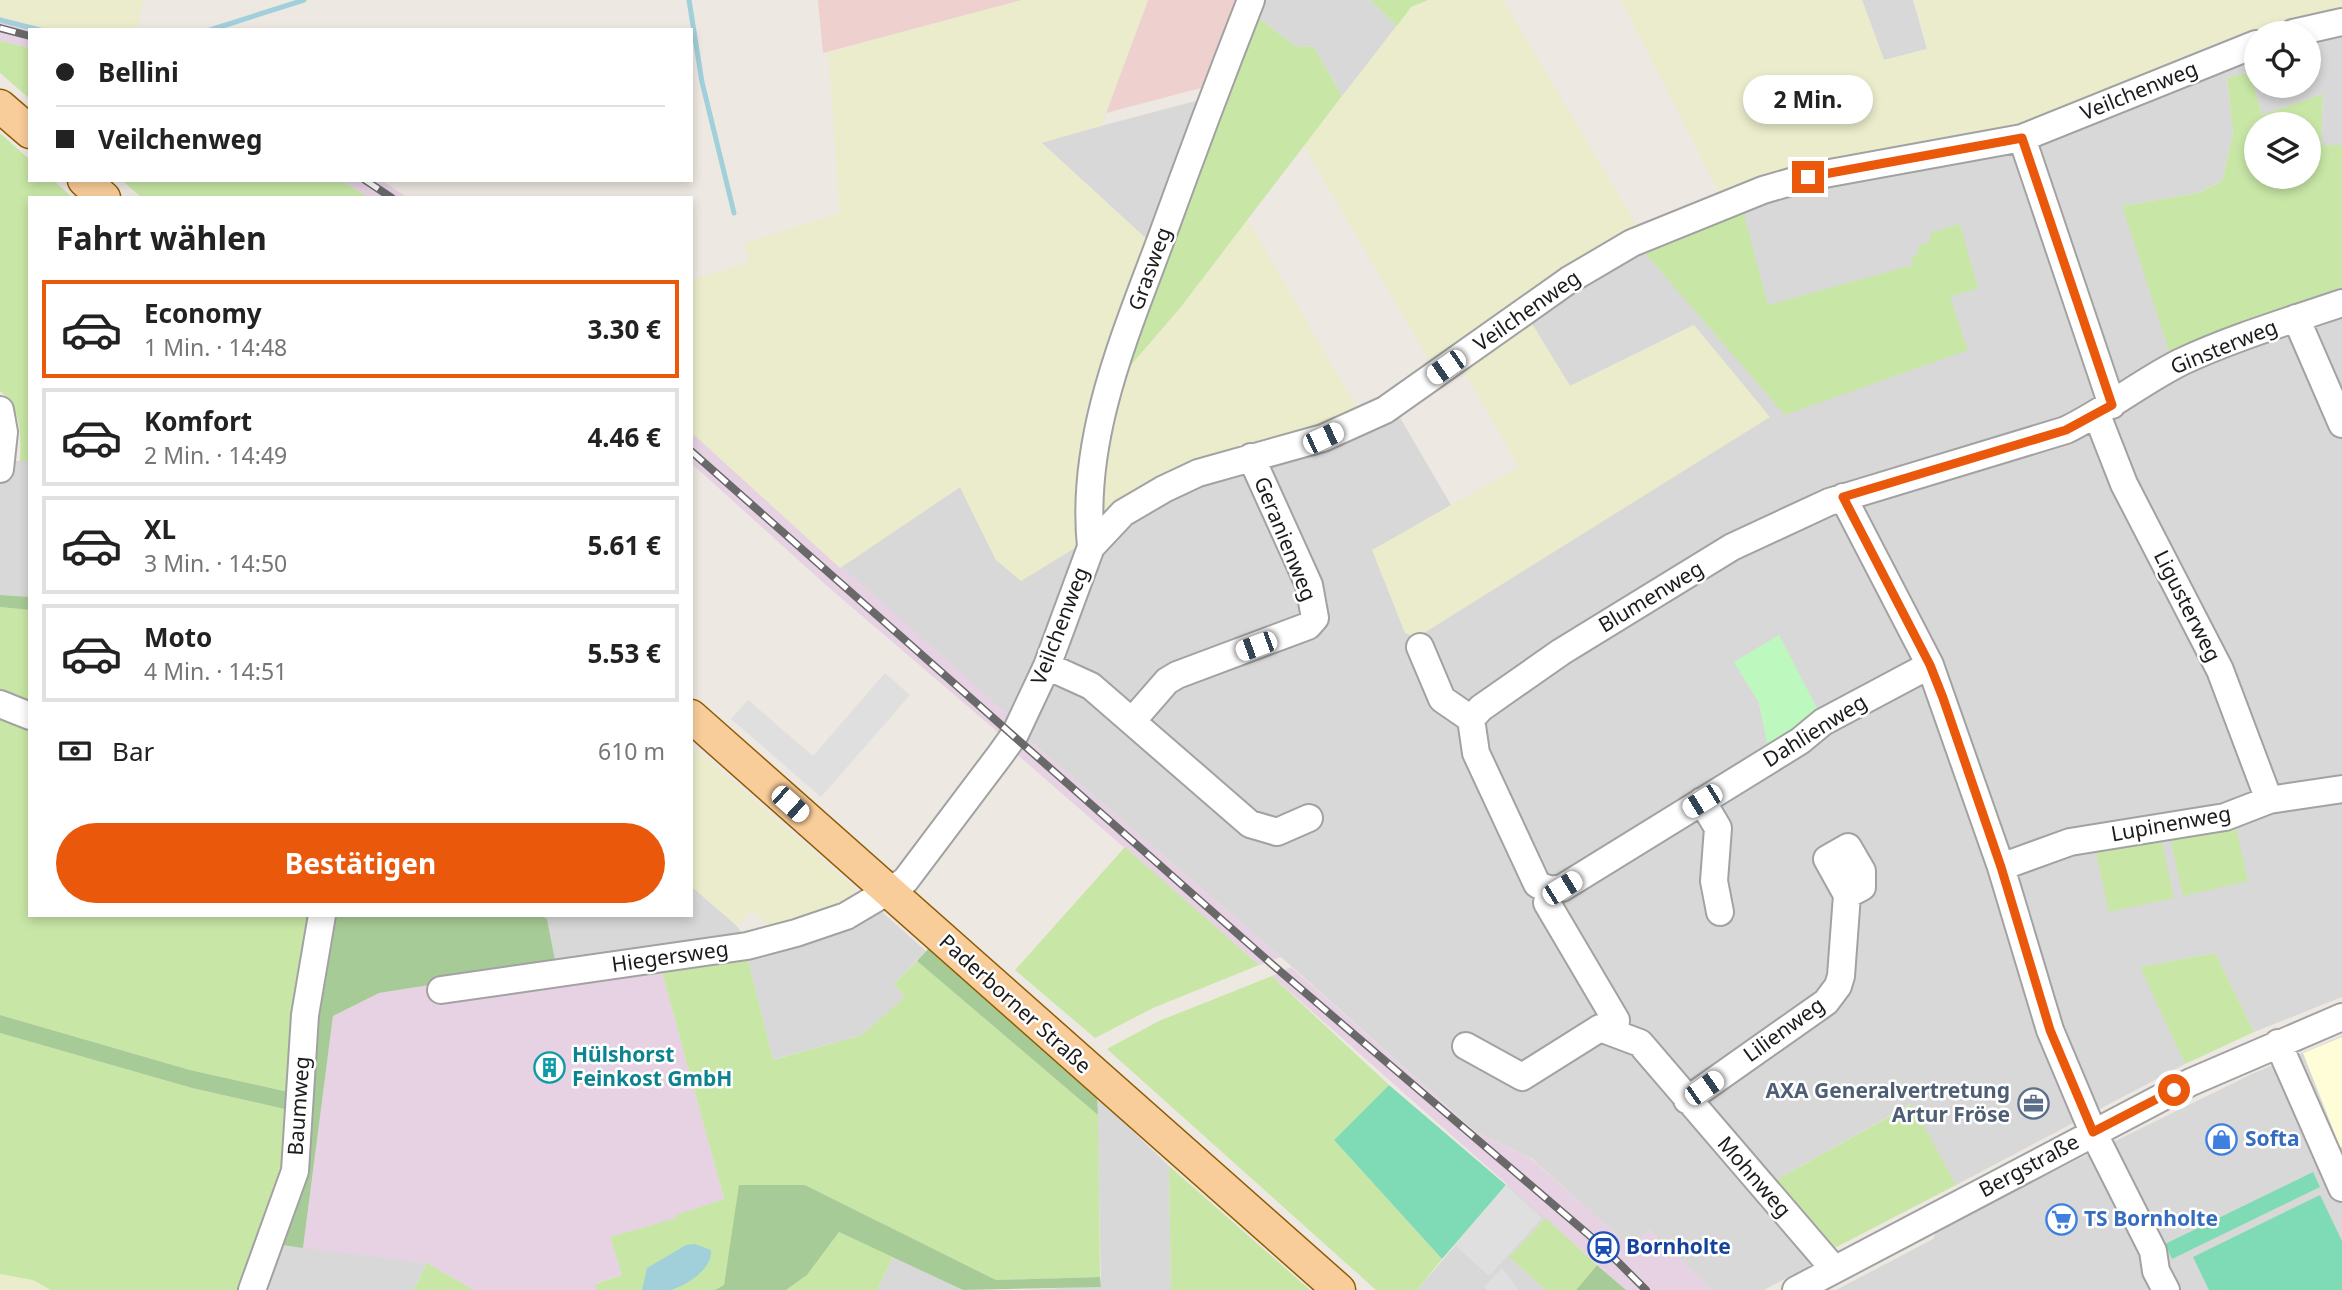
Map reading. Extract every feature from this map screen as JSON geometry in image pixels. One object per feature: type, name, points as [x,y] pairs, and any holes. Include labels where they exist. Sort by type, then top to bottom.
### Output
[{"type":"main road","points":[[0,106],[28,130]]},
{"type":"main road","points":[[86,182],[102,196]]},
{"type":"main road","name":"Paderborner Straße","points":[[693,718],[1339,1290]]},
{"type":"street","name":"Grasweg","points":[[1091,547],[1088,516],[1093,460],[1111,373],[1251,0]]},
{"type":"street","points":[[2321,27],[2342,22]]},
{"type":"street","name":"Veilchenweg","points":[[889,892],[905,881],[1015,734],[1047,666],[1091,547],[1123,513],[1164,489],[1198,474],[1323,438],[1385,410],[1569,280],[1632,243],[1763,190],[1808,177],[2022,138],[2244,49]]},
{"type":"street","points":[[2022,138],[2066,271],[2073,284],[2104,410]]},
{"type":"street","name":"Ginsterweg","points":[[1843,497],[2066,430],[2183,361],[2342,303]]},
{"type":"street","points":[[2296,318],[2342,424]]},
{"type":"street","points":[[0,410],[4,432],[0,469]]},
{"type":"street","name":"Ligusterweg","points":[[2104,410],[2124,484],[2220,670],[2269,800]]},
{"type":"street","name":"Geranienweg","points":[[1133,720],[1167,681],[1177,675],[1308,626],[1315,618],[1309,585],[1251,457]]},
{"type":"street","points":[[1843,497],[1930,665],[2001,867],[2050,1030],[2093,1132],[2153,1251],[2156,1271],[2166,1290]]},
{"type":"street","name":"Blumenweg","points":[[1471,719],[1561,652],[1732,547],[1843,497]]},
{"type":"street","points":[[1420,647],[1442,699],[1471,719],[1476,753],[1537,884],[1549,891],[1547,903],[1616,1020],[1615,1033],[1600,1028],[1522,1077],[1466,1046]]},
{"type":"street","name":"Dahlienweg","points":[[1549,891],[1562,888],[1800,741],[1823,722],[1930,665]]},
{"type":"street","points":[[1047,666],[1091,685],[1250,824],[1277,832],[1309,818]]},
{"type":"street","points":[[0,704],[28,715]]},
{"type":"street","name":"Lupinenweg","points":[[2001,867],[2070,842],[2225,817],[2269,800],[2342,789]]},
{"type":"street","points":[[1702,801],[1718,828],[1714,881],[1720,912]]},
{"type":"street","name":"Hiegersweg","points":[[441,990],[747,946],[846,916],[889,892]]},
{"type":"street","name":"Lilienweg","points":[[1687,1100],[1826,1002],[1842,976],[1847,895]]},
{"type":"street","name":"Baumweg","points":[[252,1290],[295,1171],[305,1015],[322,917]]},
{"type":"street","name":"Bergstraße","points":[[1799,1290],[1834,1269],[2191,1082],[2278,1042],[2342,1017]]},
{"type":"street","name":"Mohnweg","points":[[1615,1033],[1640,1043],[1834,1269]]},
{"type":"street","points":[[2278,1042],[2342,1188]]},
{"type":"shaded area","points":[[0,0],[143,0],[137,28],[45,28],[0,17]]},
{"type":"shaded area","points":[[818,0],[1022,0],[823,53]]},
{"type":"shaded area","points":[[1022,0],[1148,0],[1101,126],[1041,143],[1151,243],[1080,545],[1021,581],[996,560],[960,487],[840,568],[693,434],[693,279],[748,263],[745,243],[840,213],[828,52]]},
{"type":"shaded area","points":[[1148,0],[1245,0],[1212,85],[1106,113]]},
{"type":"shaded area","points":[[1262,0],[1370,0],[1397,26],[1342,96],[1314,47],[1295,46],[1256,16]]},
{"type":"shaded area","points":[[1428,0],[1503,0],[1640,231],[1433,367],[1304,146],[1411,7]]},
{"type":"shaded area","points":[[1621,0],[1862,0],[1884,60],[1927,49],[1914,0],[2342,0],[2342,13],[2307,21],[2244,21],[2244,35],[2220,41],[2028,124],[1723,200]]},
{"type":"shaded area","points":[[1862,0],[1913,0],[1927,49],[1884,60]]},
{"type":"shaded area","points":[[0,22],[28,29],[28,48],[0,41]]},
{"type":"shaded area","points":[[2342,28],[2342,145],[2321,145],[2323,94],[2321,95],[2321,33]]},
{"type":"shaded area","points":[[2244,55],[2244,74],[2227,78],[2233,134],[2222,181],[2198,193],[2122,206],[2342,296],[2342,997],[2254,1032],[2215,953],[2141,967],[2185,1064],[1956,1185],[1911,1104],[1767,1185],[1815,1263],[1764,1290],[1712,1290],[1649,1230],[1631,1248],[1531,1158],[1476,1132],[1281,957],[1022,734],[1015,721],[840,568],[960,487],[996,560],[1080,545],[1168,495],[1395,409],[1451,505],[1373,550],[1405,633],[1694,325],[1570,386],[1529,319],[1603,267],[1765,198]],"holes":[[[1759,703],[1818,712],[1769,750]]]},
{"type":"shaded area","points":[[1207,98],[1151,243],[1041,142],[1101,126]]},
{"type":"shaded area","points":[[2257,98],[2311,98],[2271,112],[2261,112]]},
{"type":"shaded area","points":[[344,182],[384,182],[405,196],[366,196]]},
{"type":"shaded area","points":[[1247,219],[1361,415],[1103,521],[1093,515],[1112,387],[1180,308]]},
{"type":"shaded area","points":[[1529,319],[1570,386],[1694,325],[1770,417],[1416,638],[1405,633],[1372,550],[1519,467],[1461,366]]},
{"type":"shaded area","points":[[693,434],[1015,721],[1006,739],[827,586],[693,465]]},
{"type":"shaded area","points":[[0,461],[28,461],[28,597],[0,595]]},
{"type":"shaded area","points":[[885,673],[910,695],[821,797],[731,719],[748,700],[813,756]]},
{"type":"shaded area","points":[[1022,734],[1281,957],[1259,965],[1012,750]]},
{"type":"shaded area","points":[[693,747],[856,889],[845,904],[776,932],[752,911],[737,926],[693,888]]},
{"type":"shaded area","points":[[693,888],[737,926],[746,939],[556,965],[547,919],[544,917],[693,917]]},
{"type":"shaded area","points":[[881,911],[926,951],[894,984],[906,997],[862,1035],[772,1060],[747,956]]},
{"type":"shaded area","name":"Hülshorst Feinkost GmbH","points":[[660,965],[724,1199],[677,1215],[677,1218],[610,1237],[622,1275],[596,1283],[597,1290],[474,1290],[427,1263],[303,1248],[333,1016],[379,993],[453,981]]},
{"type":"shaded area","points":[[1291,967],[1476,1132],[1530,1158],[1631,1247],[1649,1230],[1712,1290],[1626,1290],[1272,976]]},
{"type":"shaded area","points":[[2342,1036],[2342,1290],[1836,1290],[1933,1239],[1936,1232],[2050,1173],[2254,1073]]},
{"type":"shaded area","points":[[2342,1037],[2342,1147],[2340,1147],[2303,1053]]},
{"type":"shaded area","points":[[1097,1097],[1169,1166],[1171,1290],[1025,1290],[1101,1286]]},
{"type":"shaded area","points":[[1508,1184],[1546,1218],[1510,1257],[1546,1290],[1417,1290]]},
{"type":"shaded area","points":[[1506,1185],[1542,1218],[1489,1276],[1455,1245]]},
{"type":"shaded area","points":[[276,1244],[427,1263],[414,1290],[260,1290]]},
{"type":"shaded area","points":[[893,1257],[963,1290],[877,1290]]},
{"type":"shaded area","points":[[1502,1268],[1519,1290],[1487,1290],[1484,1287]]},
{"type":"shaded area","points":[[0,1274],[33,1280],[51,1290],[0,1290]]},
{"type":"green space","points":[[1370,0],[1428,0],[1411,7],[1397,26]]},
{"type":"green space","points":[[1256,16],[1295,46],[1314,47],[1342,96],[1180,308],[1112,387]]},
{"type":"green space","points":[[0,41],[28,48],[28,97],[0,73]]},
{"type":"green space","points":[[2244,74],[2244,98],[2257,98],[2261,112],[2244,112],[2244,189],[2321,189],[2321,145],[2342,145],[2342,296],[2171,357],[2122,206],[2198,193],[2222,181],[2233,134],[2227,78]]},
{"type":"green space","points":[[2323,94],[2321,145],[2321,112],[2271,112],[2311,98],[2321,98]]},
{"type":"green space","points":[[0,133],[28,158],[28,182],[55,182],[71,196],[28,196],[28,461],[20,461],[19,423],[13,406],[0,391]]},
{"type":"green space","points":[[124,182],[344,182],[366,196],[140,196]]},
{"type":"green space","points":[[1742,207],[1768,305],[1913,265],[1912,256],[1919,254],[1918,246],[1930,242],[1930,233],[1960,224],[1978,288],[1950,297],[1968,350],[1785,415],[1645,253],[1644,244]]},
{"type":"green space","points":[[0,595],[28,597],[28,610],[0,607]]},
{"type":"green space","points":[[0,607],[28,610],[28,711],[0,696]]},
{"type":"green space","points":[[1779,635],[1819,712],[1769,751],[1759,703],[1734,662]]},
{"type":"green space","points":[[0,711],[28,722],[28,917],[314,917],[293,1093],[190,1070],[0,1015]]},
{"type":"green space","points":[[2227,822],[2236,827],[2248,881],[2183,896],[2169,833]]},
{"type":"green space","points":[[2160,834],[2174,898],[2109,912],[2094,843]]},
{"type":"green space","points":[[1125,847],[1259,965],[1153,1008],[1095,1038],[1015,970]]},
{"type":"green space","points":[[327,917],[547,919],[556,965],[379,993],[333,1016],[303,1248],[276,1244]]},
{"type":"green space","points":[[930,947],[1097,1097],[1098,1115],[917,961]]},
{"type":"green space","points":[[2215,953],[2254,1032],[2185,1064],[2140,967]]},
{"type":"green space","points":[[747,956],[773,1060],[862,1035],[905,997],[894,984],[917,961],[1098,1115],[1100,1277],[996,1280],[805,1185],[740,1185],[724,1285],[715,1290],[597,1290],[595,1284],[622,1275],[610,1237],[676,1218],[676,1215],[724,1199],[660,965]]},
{"type":"green space","points":[[1272,976],[1389,1085],[1334,1140],[1442,1259],[1417,1290],[1376,1290],[1107,1049],[1159,1021]]},
{"type":"green space","points":[[0,1015],[190,1070],[293,1093],[293,1111],[192,1088],[0,1033]]},
{"type":"green space","points":[[0,1033],[192,1088],[293,1111],[274,1206],[244,1290],[51,1290],[33,1280],[0,1274]]},
{"type":"green space","points":[[1389,1085],[1506,1185],[1442,1259],[1334,1140]]},
{"type":"green space","points":[[1912,1104],[1956,1185],[1827,1252],[1767,1185]]},
{"type":"green space","points":[[1169,1166],[1310,1290],[1171,1290]]},
{"type":"green space","points":[[2313,1172],[2320,1187],[2172,1259],[2165,1244]]},
{"type":"green space","points":[[739,1185],[805,1185],[996,1280],[1100,1277],[1101,1287],[963,1290],[839,1232],[807,1275],[786,1290],[715,1290],[724,1285]]},
{"type":"green space","points":[[2320,1195],[2342,1241],[2342,1290],[2209,1290],[2193,1257]]},
{"type":"green space","points":[[1546,1218],[1597,1265],[1576,1290],[1546,1290],[1509,1257]]},
{"type":"green space","points":[[839,1232],[893,1257],[877,1290],[786,1290],[807,1275]]},
{"type":"green space","points":[[427,1263],[474,1290],[414,1290]]},
{"type":"green space","points":[[1597,1265],[1626,1290],[1576,1290]]},
{"type":"water","points":[[695,1244],[711,1250],[708,1263],[698,1275],[684,1285],[670,1290],[642,1290],[647,1268],[686,1245]]},
{"type":"waterway","points":[[216,28],[304,0]]},
{"type":"waterway","points":[[689,0],[702,82],[734,213]]},
{"type":"waterway","points":[[0,20],[32,28]]},
{"type":"railway","points":[[0,28],[28,35]]},
{"type":"railway","points":[[368,182],[389,196]]},
{"type":"railway","points":[[693,453],[1274,966],[1603,1247],[1646,1290]]},
{"type":"place","name":"Hülshorst Feinkost GmbH","points":[[549,1067]]},
{"type":"place","name":"AXA Generalvertretung Artur Fröse","points":[[2033,1103]]},
{"type":"place","name":"Softa","points":[[2222,1139]]},
{"type":"place","name":"TS Bornholte","points":[[2061,1219]]},
{"type":"place","name":"Bornholte","points":[[1603,1247]]},
{"type":"route","points":[[1808,177],[2022,138],[2112,405],[2066,430],[1843,497],[1930,665],[1943,698],[2001,867],[2050,1030],[2093,1132],[2174,1090]]}]
